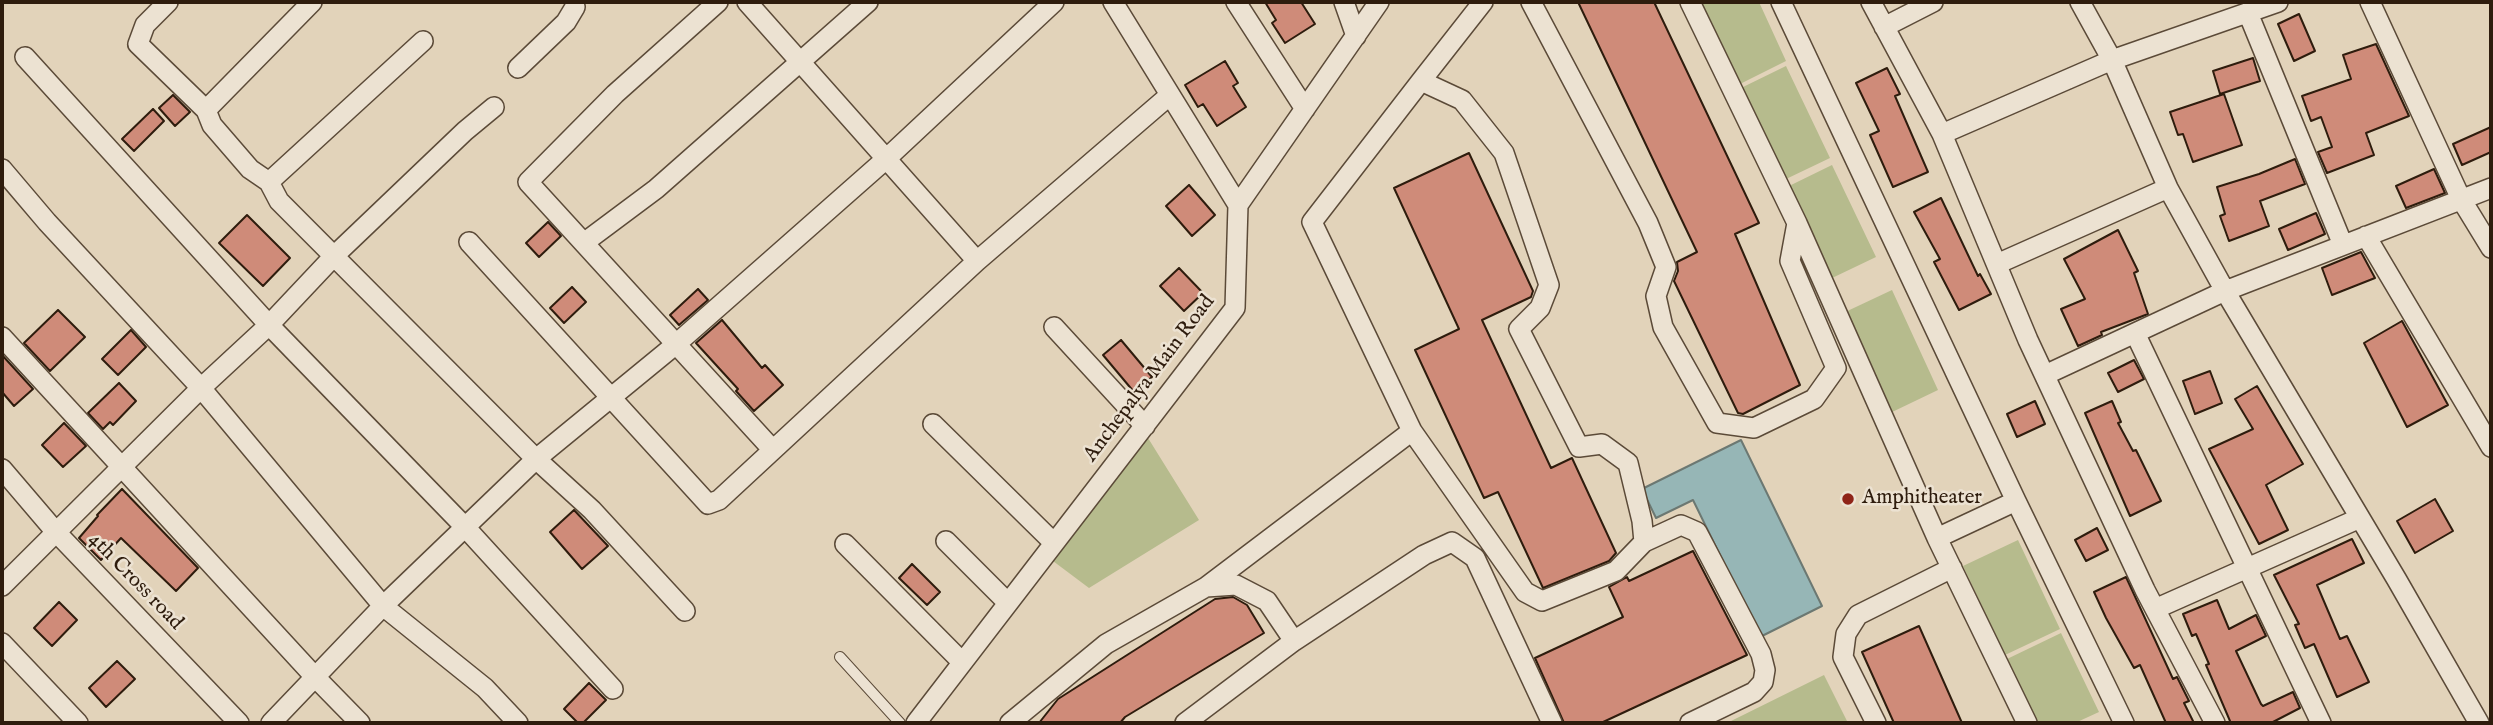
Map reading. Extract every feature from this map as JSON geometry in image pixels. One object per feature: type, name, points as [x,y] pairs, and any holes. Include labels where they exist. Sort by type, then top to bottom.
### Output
[{"type":"street","points":[[168,2],[145,25],[138,44],[205,110],[212,125],[250,169],[269,182],[279,201],[536,459],[592,510],[685,611]]},
{"type":"street","points":[[205,110],[312,2]]},
{"type":"street","points":[[718,2],[615,94],[528,182],[772,449]]},
{"type":"street","points":[[747,2],[977,261]]},
{"type":"street","points":[[585,243],[656,189],[868,2]]},
{"type":"street","points":[[271,723],[383,606],[536,459],[675,345],[886,159],[1054,2]]},
{"type":"street","points":[[1113,2],[1238,205],[1379,2]]},
{"type":"street","points":[[1236,2],[1305,109]]},
{"type":"street","points":[[1343,2],[1356,36]]},
{"type":"street","points":[[1483,2],[1312,222],[1412,431],[1525,592],[1542,601],[1616,571],[1644,542],[1681,525],[1696,532],[1760,654],[1765,670],[1763,682],[1754,692],[1690,723]]},
{"type":"street","points":[[1531,2],[1648,223],[1666,267],[1656,296],[1663,327],[1717,423],[1754,428],[1814,399],[1836,368],[1790,261],[1797,223]]},
{"type":"street","points":[[1690,2],[1797,223],[1937,538],[2027,723]]},
{"type":"street","points":[[1781,2],[2016,501],[2124,723]]},
{"type":"street","points":[[1871,2],[1942,134],[2045,375],[2155,609],[2214,723]]},
{"type":"street","points":[[1884,27],[1933,2]]},
{"type":"street","points":[[2080,2],[2112,60],[2168,188],[2225,292],[2482,723],[2491,719]]},
{"type":"street","points":[[1942,134],[2112,60],[2278,2]]},
{"type":"street","points":[[2370,2],[2460,199],[2491,247]]},
{"type":"street","points":[[518,68],[566,22],[575,3]]},
{"type":"street","points":[[2248,13],[2343,245]]},
{"type":"street","points":[[269,182],[423,41]]},
{"type":"street","points":[[25,57],[269,325],[465,527],[613,689]]},
{"type":"street","points":[[1421,81],[1462,100],[1504,153],[1549,285],[1540,308],[1519,329],[1579,447],[1602,444],[1628,463],[1642,521],[1644,542]]},
{"type":"street","points":[[469,242],[708,504],[719,500],[977,261],[1170,95]]},
{"type":"street","points":[[2,586],[201,388],[269,325],[334,256],[465,131],[494,107]]},
{"type":"street","points":[[2,169],[47,222],[201,388],[383,606],[485,688],[519,723]]},
{"type":"street","points":[[1997,264],[2168,188]]},
{"type":"street","points":[[2045,375],[2225,292],[2491,188]]},
{"type":"street","name":"Anchepalya Main Road","points":[[916,723],[1235,308],[1238,205]]},
{"type":"street","points":[[2366,236],[2491,447]]},
{"type":"street","points":[[1054,327],[1144,425]]},
{"type":"street","points":[[2135,333],[2321,723]]},
{"type":"street","points":[[2,337],[360,723]]},
{"type":"street","points":[[933,424],[1054,543]]},
{"type":"street","points":[[1010,723],[1106,644],[1206,587],[1412,431]]},
{"type":"street","name":"4th Cross road","points":[[2,469],[55,531],[239,723]]},
{"type":"street","points":[[1937,538],[2016,501]]},
{"type":"street","points":[[2155,609],[2360,518]]},
{"type":"street","points":[[946,541],[1008,603]]},
{"type":"street","points":[[1185,723],[1294,642],[1423,555],[1452,542],[1475,558],[1552,723]]},
{"type":"street","points":[[845,544],[962,662]]},
{"type":"street","points":[[1876,723],[1843,657],[1846,634],[1858,615],[1952,568]]},
{"type":"street","points":[[1206,587],[1236,585],[1267,601],[1294,642]]},
{"type":"street","points":[[2,643],[78,723]]},
{"type":"lane","points":[[840,657],[900,723]]},
{"type":"green space","points":[[1701,2],[1759,2],[1786,61],[1740,84]]},
{"type":"green space","points":[[1786,66],[1830,158],[1784,180],[1741,88]]},
{"type":"green space","points":[[1832,165],[1876,257],[1830,279],[1787,187]]},
{"type":"green space","points":[[1892,290],[1938,390],[1888,414],[1841,314]]},
{"type":"green space","points":[[1148,438],[1199,520],[1089,588],[1053,561]]},
{"type":"green space","points":[[2018,540],[2060,629],[2005,655],[1963,566]]},
{"type":"green space","points":[[2061,633],[2099,712],[2075,723],[2037,723],[2007,659]]},
{"type":"green space","points":[[1824,675],[1848,723],[1727,723]]},
{"type":"water","points":[[1741,440],[1822,606],[1760,637],[1693,500],[1656,518],[1642,489]]},
{"type":"building","points":[[1265,2],[1301,2],[1315,24],[1285,43],[1272,23],[1276,20]]},
{"type":"building","points":[[1578,2],[1654,2],[1759,223],[1735,234],[1800,385],[1743,414],[1738,413],[1674,281],[1678,271],[1677,262],[1697,252]]},
{"type":"building","points":[[2299,14],[2315,51],[2294,61],[2278,24]]},
{"type":"building","points":[[2376,44],[2409,116],[2366,133],[2374,155],[2327,173],[2318,152],[2332,147],[2321,117],[2311,121],[2302,96],[2351,79],[2343,55]]},
{"type":"building","points":[[2253,58],[2260,81],[2220,94],[2213,71]]},
{"type":"building","points":[[1225,61],[1238,83],[1233,86],[1246,107],[1217,126],[1203,104],[1198,107],[1185,85]]},
{"type":"building","points":[[1887,68],[1900,94],[1895,96],[1928,172],[1893,187],[1870,135],[1879,131],[1856,83]]},
{"type":"building","points":[[2224,94],[2242,145],[2193,162],[2183,134],[2178,135],[2170,112]]},
{"type":"building","points":[[173,95],[190,112],[175,126],[159,108]]},
{"type":"building","points":[[153,109],[164,121],[134,151],[122,139]]},
{"type":"building","points":[[2491,127],[2491,152],[2462,165],[2453,144]]},
{"type":"building","points":[[1469,153],[1533,291],[1531,297],[1482,320],[1551,468],[1572,458],[1616,553],[1609,561],[1543,588],[1498,492],[1484,498],[1415,350],[1459,329],[1394,188]]},
{"type":"building","points":[[2295,159],[2305,184],[2260,201],[2269,226],[2229,241],[2220,216],[2225,214],[2217,187]]},
{"type":"building","points":[[2434,169],[2445,193],[2406,208],[2396,186]]},
{"type":"building","points":[[1189,185],[1215,215],[1192,236],[1166,206]]},
{"type":"building","points":[[1941,198],[1978,276],[1980,274],[1991,294],[1959,310],[1934,262],[1940,259],[1914,212]]},
{"type":"building","points":[[2316,213],[2325,234],[2288,250],[2279,229]]},
{"type":"building","points":[[247,215],[290,258],[263,286],[219,243]]},
{"type":"building","points":[[548,222],[561,236],[539,257],[526,243]]},
{"type":"building","points":[[2118,230],[2138,271],[2134,273],[2148,314],[2101,332],[2102,335],[2078,346],[2061,309],[2085,299],[2064,259]]},
{"type":"building","points":[[2361,252],[2375,278],[2332,295],[2322,268]]},
{"type":"building","points":[[1179,268],[1203,293],[1184,311],[1160,286]]},
{"type":"building","points":[[572,287],[586,302],[564,323],[550,308]]},
{"type":"building","points":[[698,289],[708,300],[679,325],[670,315]]},
{"type":"building","points":[[58,310],[85,337],[50,371],[24,343]]},
{"type":"building","points":[[722,320],[762,368],[765,365],[783,385],[754,411],[736,391],[738,389],[696,343]]},
{"type":"building","points":[[2402,321],[2448,405],[2407,427],[2364,343]]},
{"type":"building","points":[[131,330],[146,347],[118,375],[102,359]]},
{"type":"building","points":[[1121,340],[1152,377],[1134,392],[1103,355]]},
{"type":"building","points":[[2,355],[33,389],[14,406],[2,392]]},
{"type":"building","points":[[2134,360],[2144,379],[2118,392],[2108,373]]},
{"type":"building","points":[[2210,371],[2222,403],[2195,414],[2183,381]]},
{"type":"building","points":[[119,383],[136,401],[113,425],[110,422],[103,429],[88,413]]},
{"type":"building","points":[[2257,386],[2303,464],[2266,485],[2288,530],[2259,544],[2209,449],[2253,429],[2235,399]]},
{"type":"building","points":[[2035,401],[2045,424],[2017,437],[2007,414]]},
{"type":"building","points":[[2112,401],[2121,422],[2118,423],[2133,451],[2136,450],[2161,501],[2130,516],[2085,413]]},
{"type":"building","points":[[64,423],[86,446],[63,467],[42,445]]},
{"type":"building","points":[[122,489],[198,568],[176,591],[121,538],[101,560],[79,538]]},
{"type":"building","points":[[2435,499],[2453,531],[2415,553],[2397,521]]},
{"type":"building","points":[[574,510],[608,546],[582,569],[550,532]]},
{"type":"building","points":[[2097,528],[2108,550],[2086,561],[2075,540]]},
{"type":"building","points":[[2352,539],[2364,563],[2317,585],[2340,639],[2347,636],[2369,682],[2337,697],[2314,644],[2305,648],[2295,625],[2299,624],[2274,575]]},
{"type":"building","points":[[1693,551],[1747,655],[1601,723],[1564,723],[1535,658],[1623,617],[1609,587],[1627,577],[1629,581]]},
{"type":"building","points":[[912,564],[940,592],[927,605],[899,578]]},
{"type":"building","points":[[2126,577],[2173,679],[2177,677],[2189,701],[2184,703],[2194,723],[2166,723],[2140,665],[2134,668],[2106,618],[2094,592]]},
{"type":"building","points":[[1233,597],[1247,605],[1264,633],[1125,717],[1120,723],[1039,723],[1058,699],[1215,599]]},
{"type":"building","points":[[2217,600],[2229,629],[2256,615],[2266,636],[2236,651],[2261,704],[2263,706],[2293,692],[2300,708],[2271,723],[2227,723],[2230,721],[2206,665],[2209,664],[2196,634],[2192,636],[2183,614]]},
{"type":"building","points":[[59,602],[77,620],[52,646],[34,628]]},
{"type":"building","points":[[1919,626],[1962,723],[1894,723],[1862,652]]},
{"type":"building","points":[[117,661],[135,679],[106,707],[89,688]]},
{"type":"building","points":[[589,683],[606,700],[583,723],[578,723],[564,709]]},
{"type":"place","name":"Amphitheater","points":[[1848,499]]}]
